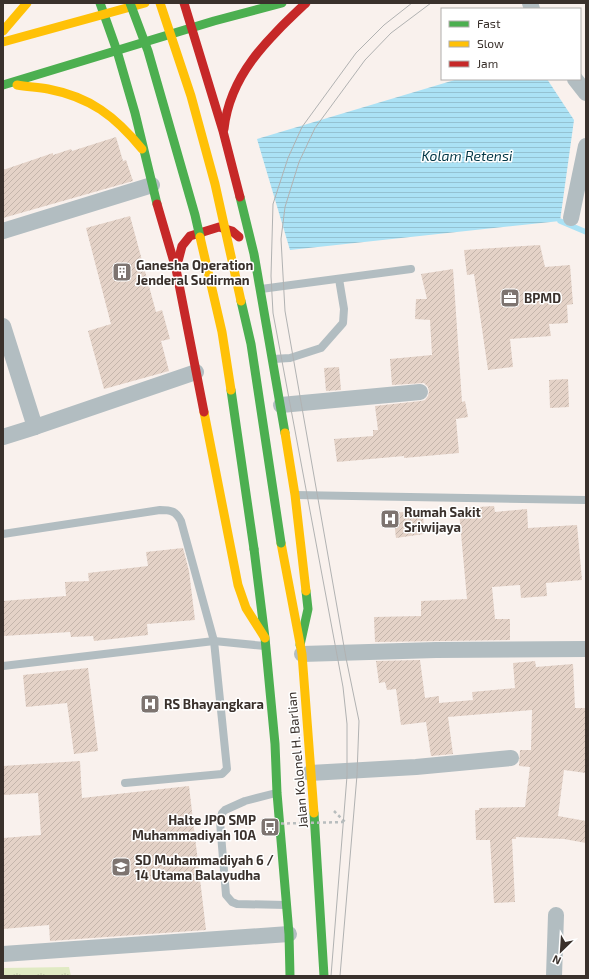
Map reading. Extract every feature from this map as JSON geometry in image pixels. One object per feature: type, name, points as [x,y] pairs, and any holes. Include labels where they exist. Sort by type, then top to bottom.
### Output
[{"type":"highway","points":[[3,31],[26,3]]},
{"type":"highway","points":[[100,3],[117,51],[152,185],[176,269],[238,585],[246,608],[266,642]]},
{"type":"highway","name":"Jalan Kolonel H. Barlian","points":[[130,3],[148,52],[190,200],[222,332],[266,642],[287,905],[290,976]]},
{"type":"highway","points":[[3,42],[145,3]]},
{"type":"highway","name":"Jalan Kolonel H. Barlian","points":[[160,3],[191,96],[216,184],[251,344],[281,543],[301,649],[316,832],[324,976]]},
{"type":"highway","points":[[184,3],[223,131],[254,254],[295,494],[306,585],[308,609],[301,649]]},
{"type":"highway","points":[[7,85],[192,28],[282,3]]},
{"type":"highway","points":[[223,131],[229,102],[235,88],[247,68],[266,44],[306,3]]},
{"type":"highway","points":[[7,85],[50,89],[71,95],[89,103],[109,115],[124,128],[144,152]]},
{"type":"highway","points":[[176,269],[182,246],[190,236],[219,227],[237,234],[254,254]]},
{"type":"street","points":[[576,80],[586,93]]},
{"type":"street","points":[[571,218],[586,146]]},
{"type":"street","points":[[3,231],[152,185]]},
{"type":"street","points":[[3,326],[35,427]]},
{"type":"street","points":[[3,437],[196,372]]},
{"type":"street","points":[[281,405],[420,392]]},
{"type":"street","points":[[301,649],[586,650]]},
{"type":"street","points":[[310,773],[416,767],[511,758]]},
{"type":"street","points":[[554,976],[556,915]]},
{"type":"street","points":[[3,954],[289,934]]},
{"type":"lane","points":[[260,289],[411,269]]},
{"type":"lane","points":[[273,359],[290,358],[321,348],[343,323],[344,309],[339,279]]},
{"type":"lane","points":[[295,494],[586,500]]},
{"type":"lane","points":[[3,534],[160,510],[177,514],[181,521],[214,641],[227,769],[222,774],[125,783]]},
{"type":"lane","points":[[3,666],[214,641],[266,642]]},
{"type":"lane","points":[[277,793],[245,801],[225,810],[222,813],[220,822],[224,873],[226,895],[232,902],[237,904],[287,905]]},
{"type":"path","points":[[263,824],[345,822]]},
{"type":"green space","points":[[69,967],[71,976],[3,976],[3,968]]},
{"type":"water","name":"Kolam Retensi","points":[[455,80],[548,80],[574,120],[560,221],[290,250],[257,139]]},
{"type":"building","points":[[116,137],[123,161],[126,160],[133,181],[3,218],[3,170],[53,153],[53,155],[71,149],[72,151]]},
{"type":"building","points":[[130,216],[156,312],[162,310],[170,339],[161,341],[169,371],[104,389],[88,331],[111,324],[86,228]]},
{"type":"building","points":[[540,245],[545,267],[570,265],[573,304],[567,305],[568,323],[549,324],[551,336],[510,339],[513,367],[488,370],[474,274],[467,275],[464,250]]},
{"type":"building","points":[[453,269],[462,402],[465,401],[468,417],[456,419],[459,453],[337,462],[334,439],[373,436],[373,430],[378,430],[375,406],[421,401],[425,400],[428,396],[428,387],[424,383],[392,385],[390,359],[432,355],[430,320],[415,319],[416,299],[427,299],[421,274]]},
{"type":"building","points":[[339,367],[341,390],[326,391],[324,368]]},
{"type":"building","points":[[568,379],[569,407],[550,408],[549,380]]},
{"type":"building","points":[[494,506],[495,512],[527,509],[528,528],[577,525],[582,580],[546,583],[547,596],[521,598],[520,585],[492,587],[495,619],[510,619],[510,640],[375,642],[374,617],[421,616],[421,601],[467,599],[459,512],[464,512],[464,508]]},
{"type":"building","points":[[423,510],[424,534],[396,538],[393,513]]},
{"type":"building","points":[[183,548],[189,571],[195,620],[147,624],[148,635],[94,641],[93,636],[71,637],[70,632],[3,636],[3,601],[66,596],[65,582],[89,581],[88,573],[148,566],[146,552]]},
{"type":"building","points":[[420,660],[425,698],[439,696],[439,703],[473,700],[472,692],[515,688],[513,663],[535,661],[536,667],[573,664],[575,708],[586,708],[586,773],[564,770],[558,816],[586,821],[586,843],[564,839],[516,837],[516,839],[512,839],[515,902],[494,903],[490,840],[476,840],[475,810],[479,810],[479,808],[525,807],[530,767],[519,766],[520,750],[531,750],[532,710],[448,717],[453,754],[431,756],[426,722],[401,725],[396,689],[387,690],[385,682],[379,683],[376,661]]},
{"type":"building","points":[[88,668],[98,751],[74,754],[67,703],[26,707],[23,675]]},
{"type":"building","name":"SD Muhammadiyah 6 / 14 Utama Balayudha","points":[[80,761],[82,798],[189,786],[206,930],[50,941],[49,925],[3,929],[3,838],[41,835],[38,793],[3,795],[3,766]]},
{"type":"waterway","points":[[560,221],[586,232]]},
{"type":"tram line","points":[[331,976],[347,776],[347,724],[343,687],[273,313],[271,276],[273,204],[288,158],[302,127],[356,53],[384,25],[412,3]]},
{"type":"tram line","points":[[340,976],[357,775],[359,721],[346,658],[285,311],[281,239],[285,207],[299,162],[315,128],[365,60],[391,33],[431,3]]},
{"type":"traffic: fast","points":[[100,3],[117,51],[135,113],[157,204]]},
{"type":"traffic: fast","points":[[130,3],[148,51],[200,237]]},
{"type":"traffic: fast","points":[[3,85],[214,21],[282,3]]},
{"type":"traffic: fast","points":[[240,197],[254,254],[285,433]]},
{"type":"traffic: fast","points":[[241,301],[251,344],[281,543]]},
{"type":"traffic: fast","points":[[231,390],[254,549]]},
{"type":"traffic: fast","points":[[254,549],[265,638],[275,744],[277,793],[289,934],[290,976]]},
{"type":"traffic: fast","points":[[300,645],[308,609],[306,591]]},
{"type":"traffic: fast","points":[[314,813],[324,976]]},
{"type":"traffic: slow","points":[[3,31],[27,3]]},
{"type":"traffic: slow","points":[[3,42],[145,3]]},
{"type":"traffic: slow","points":[[160,3],[191,96],[215,184],[241,301]]},
{"type":"traffic: slow","points":[[17,85],[44,88],[77,97],[89,103],[101,110],[122,127],[142,149]]},
{"type":"traffic: slow","points":[[200,237],[222,332],[231,390]]},
{"type":"traffic: slow","points":[[204,412],[238,585],[246,608],[265,638]]},
{"type":"traffic: slow","points":[[285,433],[295,495],[306,591]]},
{"type":"traffic: slow","points":[[281,543],[302,654],[314,813]]},
{"type":"traffic: jam","points":[[184,3],[223,131],[240,197]]},
{"type":"traffic: jam","points":[[224,129],[228,109],[234,91],[243,74],[265,44],[306,3]]},
{"type":"traffic: jam","points":[[157,204],[176,269],[204,412]]},
{"type":"traffic: jam","points":[[176,269],[182,246],[190,236],[219,227],[232,231],[239,237]]},
{"type":"place","name":"Ganesha Operation Jenderal Sudirman","points":[[122,272]]},
{"type":"place","name":"BPMD","points":[[510,298]]},
{"type":"place","name":"Rumah Sakit Sriwijaya","points":[[390,519]]},
{"type":"place","name":"RS Bhayangkara","points":[[150,704]]},
{"type":"place","name":"Halte JPO SMP Muhammadiyah 10A","points":[[270,827]]},
{"type":"place","name":"SD Muhammadiyah 6 / 14 Utama Balayudha","points":[[121,867]]}]
